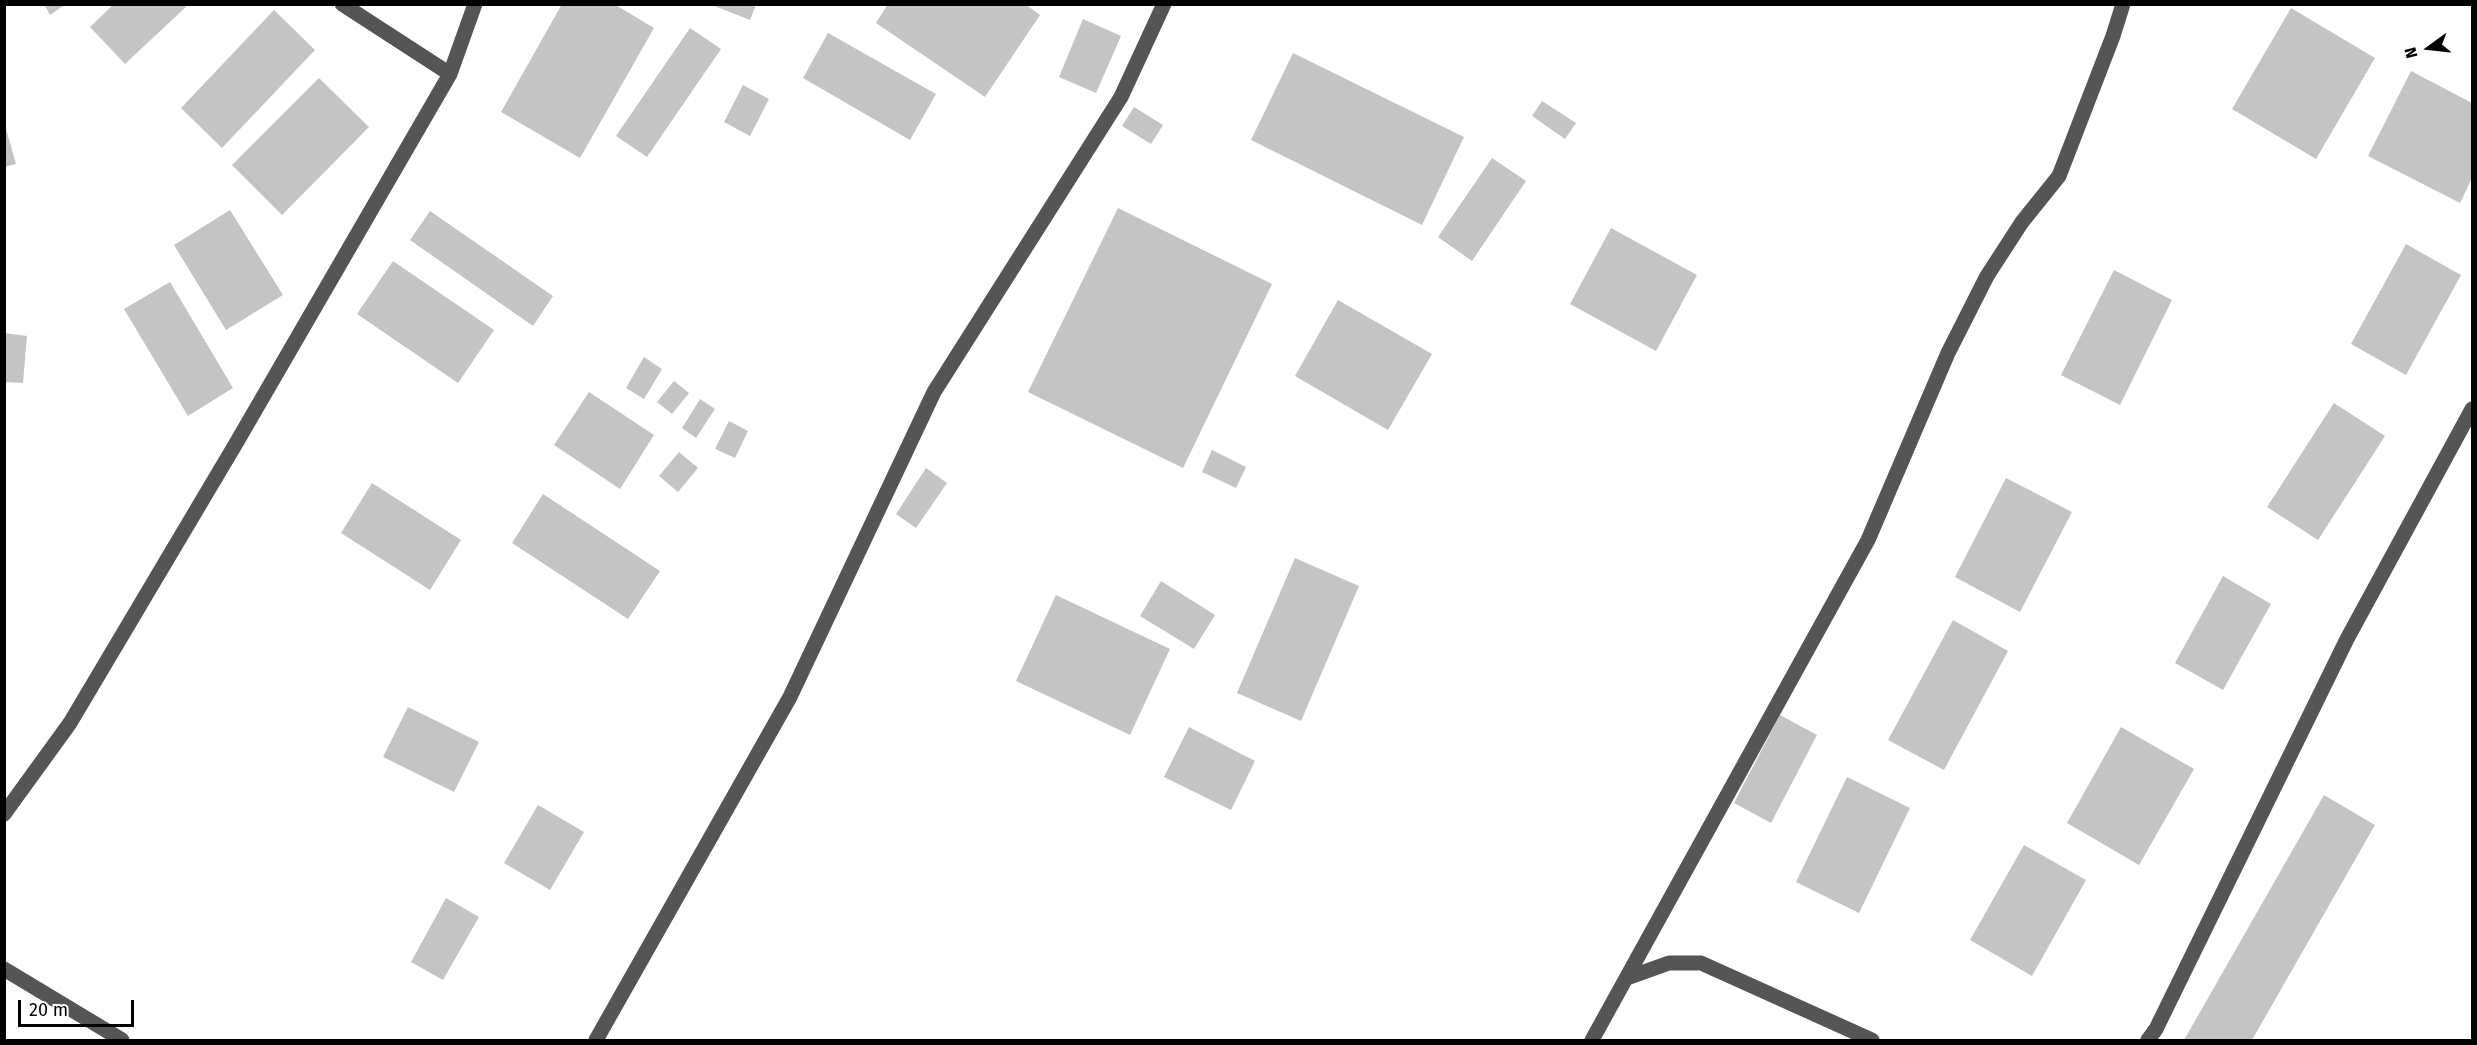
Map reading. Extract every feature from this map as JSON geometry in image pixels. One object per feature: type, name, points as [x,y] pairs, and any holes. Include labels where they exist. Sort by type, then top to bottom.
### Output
[{"type":"street","points":[[342,4],[450,74]]},
{"type":"street","points":[[4,814],[70,723],[450,74],[475,4]]},
{"type":"street","points":[[596,1041],[790,697],[934,392],[1120,97],[1164,4]]},
{"type":"street","points":[[1592,1041],[1868,540],[1948,353],[1988,276],[2022,222],[2059,176],[2114,36],[2123,4]]},
{"type":"street","points":[[2148,1041],[2156,1029],[2347,639],[2472,410]]},
{"type":"street","points":[[1627,978],[1669,963],[1701,963],[1872,1041]]},
{"type":"street","points":[[4,969],[123,1041]]},
{"type":"building","points":[[44,4],[66,4],[50,15]]},
{"type":"building","points":[[114,4],[189,4],[125,64],[90,27]]},
{"type":"building","points":[[562,4],[614,4],[654,28],[580,158],[501,112]]},
{"type":"building","points":[[888,4],[1025,4],[1040,15],[985,97],[876,23]]},
{"type":"building","points":[[712,5],[756,5],[750,20]]},
{"type":"building","points":[[2291,8],[2375,58],[2316,159],[2232,109]]},
{"type":"building","points":[[274,10],[315,50],[222,148],[181,108]]},
{"type":"building","points":[[1083,19],[1121,36],[1096,93],[1059,77]]},
{"type":"building","points":[[690,28],[721,49],[647,157],[616,136]]},
{"type":"building","points":[[828,33],[936,94],[910,140],[803,78]]},
{"type":"building","points":[[1293,53],[1464,137],[1422,225],[1251,140]]},
{"type":"building","points":[[2411,71],[2472,103],[2472,178],[2460,203],[2368,156]]},
{"type":"building","points":[[319,78],[369,127],[282,215],[232,165]]},
{"type":"building","points":[[743,85],[769,99],[750,136],[724,122]]},
{"type":"building","points":[[1542,101],[1576,123],[1565,139],[1532,116]]},
{"type":"building","points":[[1134,107],[1163,125],[1151,144],[1122,126]]},
{"type":"building","points":[[4,122],[16,164],[4,167]]},
{"type":"building","points":[[1492,158],[1526,181],[1472,261],[1438,237]]},
{"type":"building","points":[[1118,208],[1272,284],[1183,468],[1028,392]]},
{"type":"building","points":[[230,210],[283,295],[226,330],[174,245]]},
{"type":"building","points":[[430,211],[553,296],[533,326],[410,240]]},
{"type":"building","points":[[1611,228],[1697,275],[1656,351],[1570,304]]},
{"type":"building","points":[[2406,244],[2461,275],[2406,375],[2351,344]]},
{"type":"building","points":[[393,261],[494,330],[458,383],[357,314]]},
{"type":"building","points":[[2114,270],[2172,300],[2120,405],[2061,375]]},
{"type":"building","points":[[170,282],[233,388],[188,416],[124,309]]},
{"type":"building","points":[[1338,300],[1432,354],[1388,430],[1295,376]]},
{"type":"building","points":[[4,333],[27,336],[23,383],[4,382]]},
{"type":"building","points":[[644,357],[662,369],[644,399],[626,388]]},
{"type":"building","points":[[674,381],[689,393],[672,414],[657,402]]},
{"type":"building","points":[[589,392],[654,435],[620,489],[554,445]]},
{"type":"building","points":[[700,399],[715,409],[696,438],[682,428]]},
{"type":"building","points":[[2334,403],[2385,436],[2318,540],[2267,507]]},
{"type":"building","points":[[729,421],[748,431],[735,458],[715,449]]},
{"type":"building","points":[[1212,450],[1246,467],[1236,488],[1202,472]]},
{"type":"building","points":[[679,452],[698,468],[678,492],[659,476]]},
{"type":"building","points":[[926,468],[947,483],[916,528],[896,514]]},
{"type":"building","points":[[2006,478],[2072,512],[2020,612],[1955,577]]},
{"type":"building","points":[[372,483],[461,540],[430,590],[341,533]]},
{"type":"building","points":[[543,494],[660,571],[628,619],[512,543]]},
{"type":"building","points":[[1295,558],[1359,586],[1301,721],[1237,693]]},
{"type":"building","points":[[2223,576],[2271,604],[2223,690],[2175,663]]},
{"type":"building","points":[[1161,581],[1215,615],[1194,649],[1140,616]]},
{"type":"building","points":[[1056,595],[1170,649],[1130,735],[1016,681]]},
{"type":"building","points":[[1953,620],[2008,651],[1944,770],[1888,740]]},
{"type":"building","points":[[408,707],[479,742],[454,792],[383,757]]},
{"type":"building","points":[[1780,715],[1817,735],[1771,823],[1734,803]]},
{"type":"building","points":[[1189,727],[1255,761],[1231,810],[1164,777]]},
{"type":"building","points":[[2121,727],[2194,769],[2139,865],[2067,823]]},
{"type":"building","points":[[1847,777],[1910,808],[1859,913],[1796,882]]},
{"type":"building","points":[[2324,795],[2375,825],[2252,1040],[2184,1040]]},
{"type":"building","points":[[538,805],[584,832],[550,890],[504,863]]},
{"type":"building","points":[[2024,845],[2086,880],[2032,976],[1970,940]]},
{"type":"building","points":[[446,898],[479,917],[443,980],[411,962]]}]
